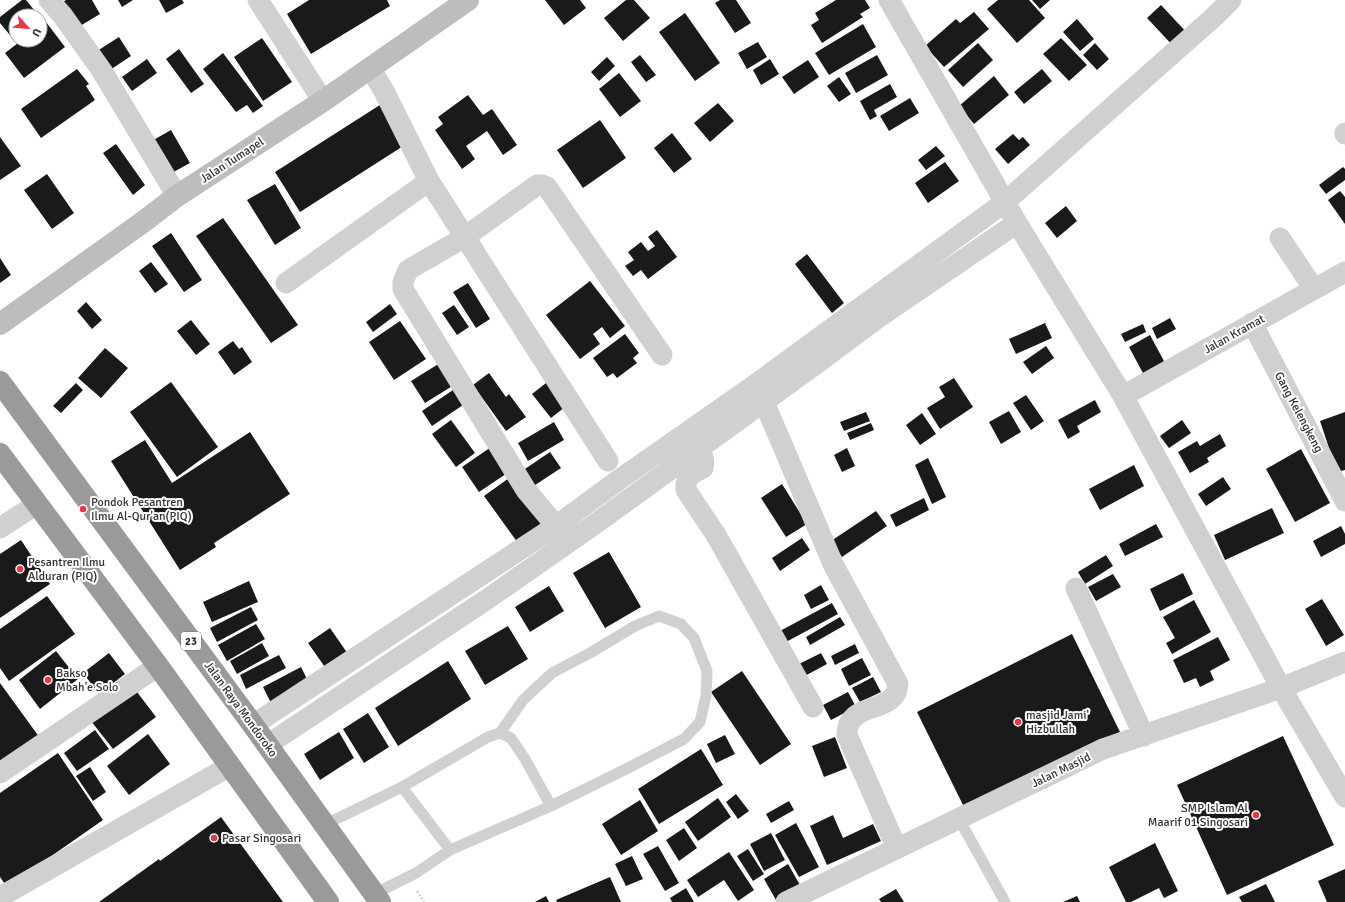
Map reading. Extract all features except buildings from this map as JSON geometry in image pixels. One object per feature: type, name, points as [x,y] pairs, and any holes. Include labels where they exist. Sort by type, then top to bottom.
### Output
[{"type":"highway","name":"Jalan Raya Mondoroko","points":[[0,382],[253,725],[377,898]]},
{"type":"highway","points":[[0,454],[158,666],[328,902]]},
{"type":"street","points":[[49,0],[63,16],[102,71],[177,196]]},
{"type":"street","points":[[258,0],[323,101]]},
{"type":"street","name":"Jalan Tumapel","points":[[0,324],[177,196],[323,101],[468,0]]},
{"type":"street","points":[[889,0],[1011,212],[1123,396],[1281,688],[1345,797]]},
{"type":"street","points":[[253,725],[556,526],[620,479],[764,402],[879,317],[1011,212],[1231,0]]},
{"type":"street","points":[[370,68],[384,91],[429,181],[608,462]]},
{"type":"street","points":[[286,283],[429,181]]},
{"type":"street","points":[[556,526],[526,490],[403,289],[403,282],[408,270],[466,237],[537,186],[542,185],[547,187],[662,355]]},
{"type":"street","points":[[267,745],[486,600],[601,520],[756,384],[1011,212]]},
{"type":"street","points":[[1280,238],[1314,289]]},
{"type":"street","name":"Jalan Kramat","points":[[1123,396],[1345,272]]},
{"type":"street","name":"Gang Kelengkeng","points":[[1252,323],[1345,501]]},
{"type":"street","points":[[764,402],[834,566],[898,684],[895,695],[890,700],[860,713],[851,720],[847,727],[847,735],[897,849]]},
{"type":"street","points":[[693,440],[703,455],[704,461],[703,468],[688,477],[685,483],[686,490],[716,535],[813,708]]},
{"type":"street","points":[[0,528],[37,504]]},
{"type":"street","points":[[1076,588],[1144,736]]},
{"type":"street","name":"Jalan Masjid","points":[[786,902],[1103,750],[1281,688],[1345,662]]},
{"type":"street","points":[[0,773],[158,666]]},
{"type":"street","points":[[4,895],[230,766]]},
{"type":"lane","points":[[324,825],[402,787],[488,737],[500,733],[523,700],[552,673],[590,653],[635,626],[659,616],[680,624],[694,638],[707,671],[706,696],[700,722],[684,739],[551,806],[450,850],[377,898]]},
{"type":"lane","points":[[500,733],[511,738],[526,759],[551,806]]},
{"type":"lane","points":[[402,787],[450,850]]},
{"type":"lane","points":[[959,819],[1005,902]]},
{"type":"place","name":"Pondok Pesantren Ilmu Al-Qur'an(PIQ)","points":[[83,509]]},
{"type":"place","name":"Pesantren Ilmu Alduran (PIQ)","points":[[20,569]]},
{"type":"place","name":"Bakso Mbah'e Solo","points":[[48,680]]},
{"type":"place","name":"masjid Jami' Hizbullah","points":[[1018,722]]},
{"type":"place","name":"SMP Islam Al Maarif 01 Singosari","points":[[1256,815]]},
{"type":"place","name":"Pasar Singosari","points":[[214,838]]}]
